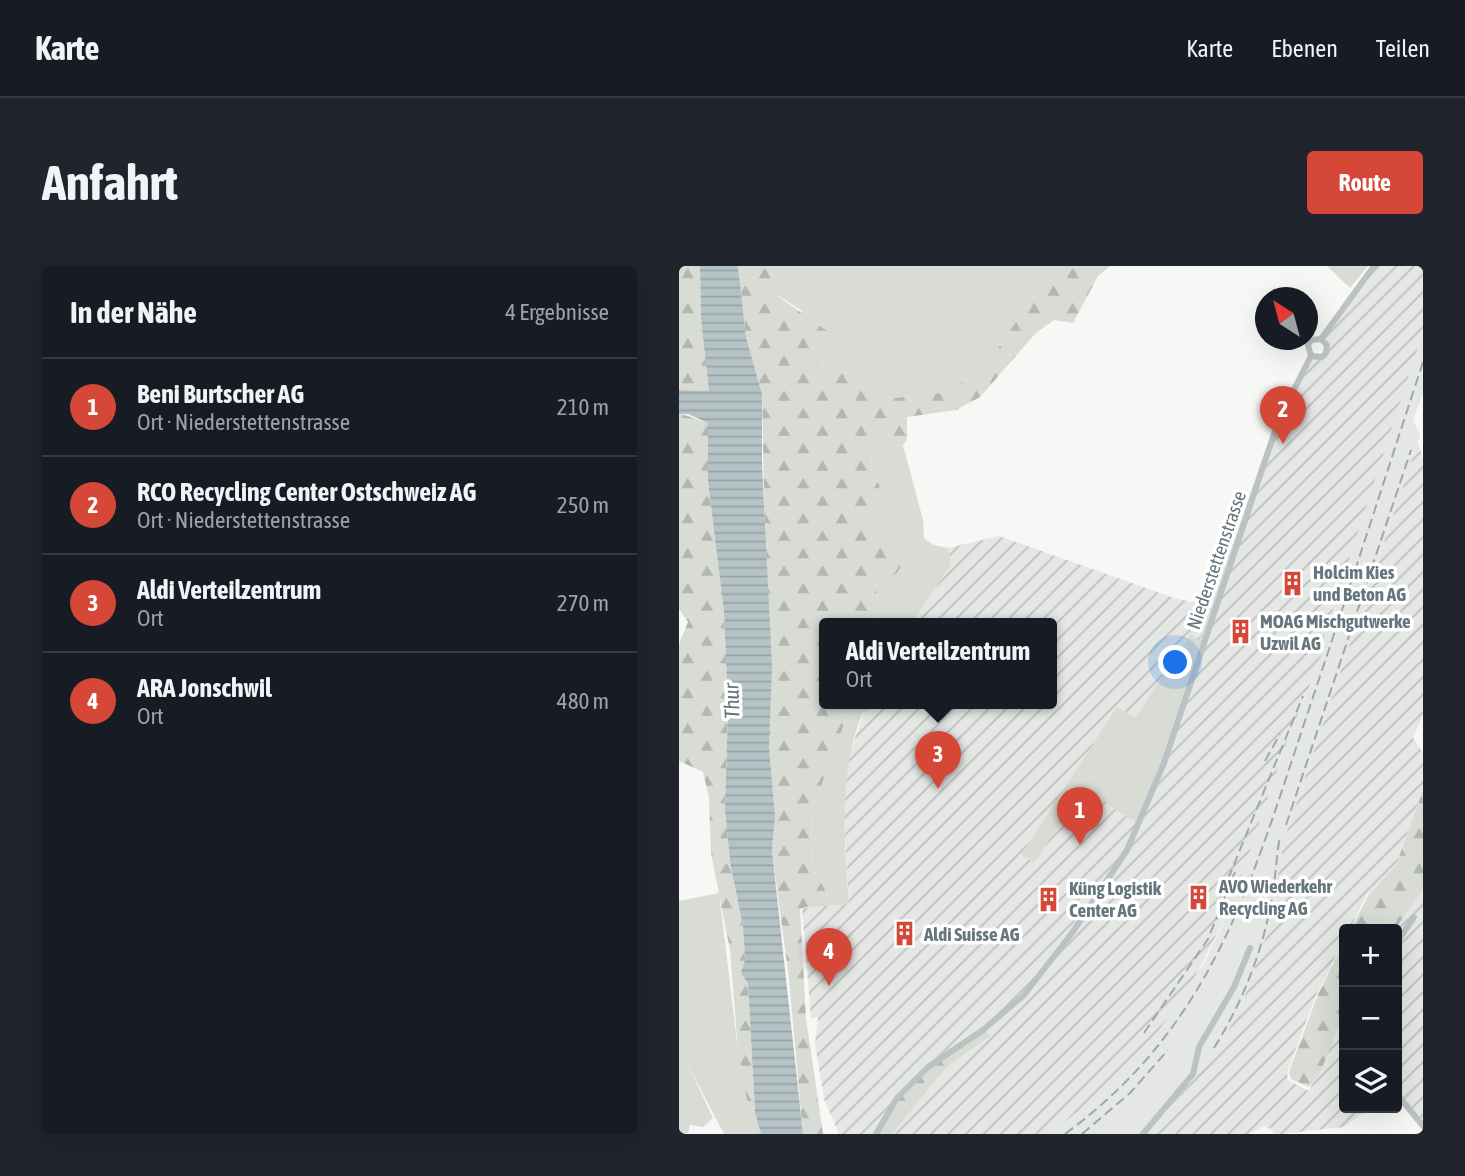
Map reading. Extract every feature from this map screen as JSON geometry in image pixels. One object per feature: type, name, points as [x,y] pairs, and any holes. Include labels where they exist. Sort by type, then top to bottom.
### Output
[{"type":"street","points":[[1321,339],[1327,345],[1326,353],[1316,358],[1311,356],[1308,345],[1311,341],[1321,339],[1374,266]]},
{"type":"street","name":"Niederstettenstrasse","points":[[876,1134],[897,1098],[928,1067],[983,1030],[1024,995],[1067,939],[1127,850],[1164,763],[1279,419],[1311,356]]},
{"type":"street","points":[[1402,935],[1414,917]]},
{"type":"street","points":[[1143,1134],[1193,1074],[1199,1046],[1234,987],[1250,948]]},
{"type":"street","points":[[1402,1100],[1423,1126]]},
{"type":"shaded area","points":[[1374,266],[1423,266],[1423,332],[1319,652],[1322,654],[1283,752],[1232,905],[1188,990],[1151,1041],[1101,1093],[1049,1134],[892,1134],[946,1068],[991,1037],[983,1030],[876,1134],[839,1134],[824,1099],[815,1044],[818,1017],[811,1018],[802,908],[849,904],[843,806],[849,756],[865,709],[1057,709],[1057,618],[915,618],[951,565],[948,548],[999,536],[1174,598],[1192,602],[1212,598],[1228,549],[1235,551],[1279,419],[1311,356],[1322,357],[1327,345],[1321,339]]},
{"type":"shaded area","points":[[1423,332],[1423,393],[1413,420],[1420,434],[1284,840],[1269,928],[1241,1007],[1219,1048],[1143,1134],[1049,1134],[1100,1093],[1151,1041],[1204,963],[1232,905],[1283,752],[1322,655],[1318,652]]},
{"type":"shaded area","points":[[1418,441],[1423,460],[1423,715],[1413,738],[1423,753],[1423,790],[1396,865],[1366,896],[1352,924],[1339,924],[1339,950],[1316,995],[1287,1073],[1288,1080],[1309,1091],[1339,1023],[1339,1113],[1363,1113],[1344,1127],[1281,1134],[1274,1134],[1264,1126],[1249,1134],[1143,1134],[1219,1048],[1241,1007],[1269,928],[1284,840]]},
{"type":"shaded area","points":[[1423,890],[1423,1126],[1402,1100],[1402,924],[1399,924]]},
{"type":"green space","points":[[679,266],[700,266],[701,319],[709,391],[679,390]]},
{"type":"green space","points":[[738,266],[770,266],[771,291],[831,334],[817,365],[855,376],[885,399],[940,393],[958,385],[989,361],[1055,266],[1110,266],[1098,276],[1073,323],[1054,320],[1036,333],[980,397],[956,410],[907,417],[907,439],[903,445],[881,443],[872,452],[871,469],[880,486],[872,510],[872,519],[880,533],[909,551],[897,573],[875,585],[879,608],[877,618],[819,618],[819,709],[850,709],[811,813],[813,868],[830,899],[800,909],[806,1018],[823,1134],[803,1134],[789,979],[772,851],[775,816],[769,746],[762,394],[746,337]]},
{"type":"green space","points":[[770,266],[1055,266],[989,361],[958,385],[940,393],[885,399],[855,376],[817,365],[801,310],[771,291]]},
{"type":"green space","points":[[1327,266],[1368,266],[1350,288]]},
{"type":"green space","points":[[679,413],[708,423],[708,481],[724,612],[728,707],[725,810],[730,862],[743,927],[745,959],[741,973],[748,984],[755,1113],[761,1134],[753,1134],[738,1050],[730,950],[711,853],[709,798],[703,772],[679,761],[679,644],[688,622],[679,609]]},
{"type":"green space","points":[[1271,434],[1203,646],[1140,825],[1084,789],[1034,863],[1021,855],[1117,707],[1135,718],[1191,634],[1199,641]]},
{"type":"green space","points":[[881,443],[903,445],[923,520],[924,538],[933,545],[948,548],[951,565],[915,618],[877,618],[879,608],[875,585],[897,573],[909,551],[880,533],[872,519],[872,510],[880,486],[871,469],[872,452]]},
{"type":"green space","points":[[850,709],[864,709],[851,752],[845,802],[849,904],[802,908],[830,899],[813,868],[811,813]]},
{"type":"green space","points":[[1423,790],[1423,890],[1399,924],[1354,924],[1369,894],[1396,865]]},
{"type":"green space","points":[[719,893],[738,1050],[753,1134],[724,1134],[686,1061],[713,1118],[703,1127],[690,1125],[688,1133],[679,1134],[679,901]]},
{"type":"green space","points":[[1339,952],[1339,1025],[1321,1071],[1309,1087],[1291,1079],[1289,1072],[1318,994]]},
{"type":"green space","points":[[983,1030],[991,1036],[946,1068],[892,1134],[876,1134],[884,1117],[907,1088]]},
{"type":"water","name":"Thur","points":[[700,266],[738,266],[746,337],[762,394],[762,464],[772,667],[769,746],[775,816],[772,851],[803,1134],[761,1134],[755,1113],[748,984],[741,973],[745,959],[743,927],[730,862],[725,810],[728,707],[724,612],[708,481],[708,423],[688,414],[679,414],[679,390],[709,391],[701,319]]},
{"type":"railway","points":[[1065,1134],[1117,1090],[1160,1043],[1196,992],[1225,939],[1271,824],[1423,362]]},
{"type":"railway","points":[[1286,825],[1411,450]]},
{"type":"railway","points":[[1228,879],[1303,696]]},
{"type":"railway","points":[[1265,761],[1280,734]]},
{"type":"railway","points":[[1214,1048],[1235,1010],[1260,949],[1274,885],[1280,836]]},
{"type":"railway","points":[[1144,1033],[1208,939],[1235,872]]},
{"type":"railway","points":[[1082,1134],[1130,1093],[1168,1050]]},
{"type":"place","name":"RCO Recycling Center Ostschweiz AG","points":[[1283,444]]},
{"type":"place","name":"Holcim Kies und Beton AG","points":[[1293,583]]},
{"type":"place","name":"MOAG Mischgutwerke Uzwil AG","points":[[1240,632]]},
{"type":"place","name":"Aldi Verteilzentrum","points":[[938,789]]},
{"type":"place","name":"Beni Burtscher AG","points":[[1080,845]]},
{"type":"place","name":"AVO Wiederkehr Recycling AG","points":[[1199,897]]},
{"type":"place","name":"Küng Logistik Center AG","points":[[1049,899]]},
{"type":"place","name":"Aldi Suisse AG","points":[[904,934]]},
{"type":"place","name":"ARA Jonschwil","points":[[829,986]]}]
